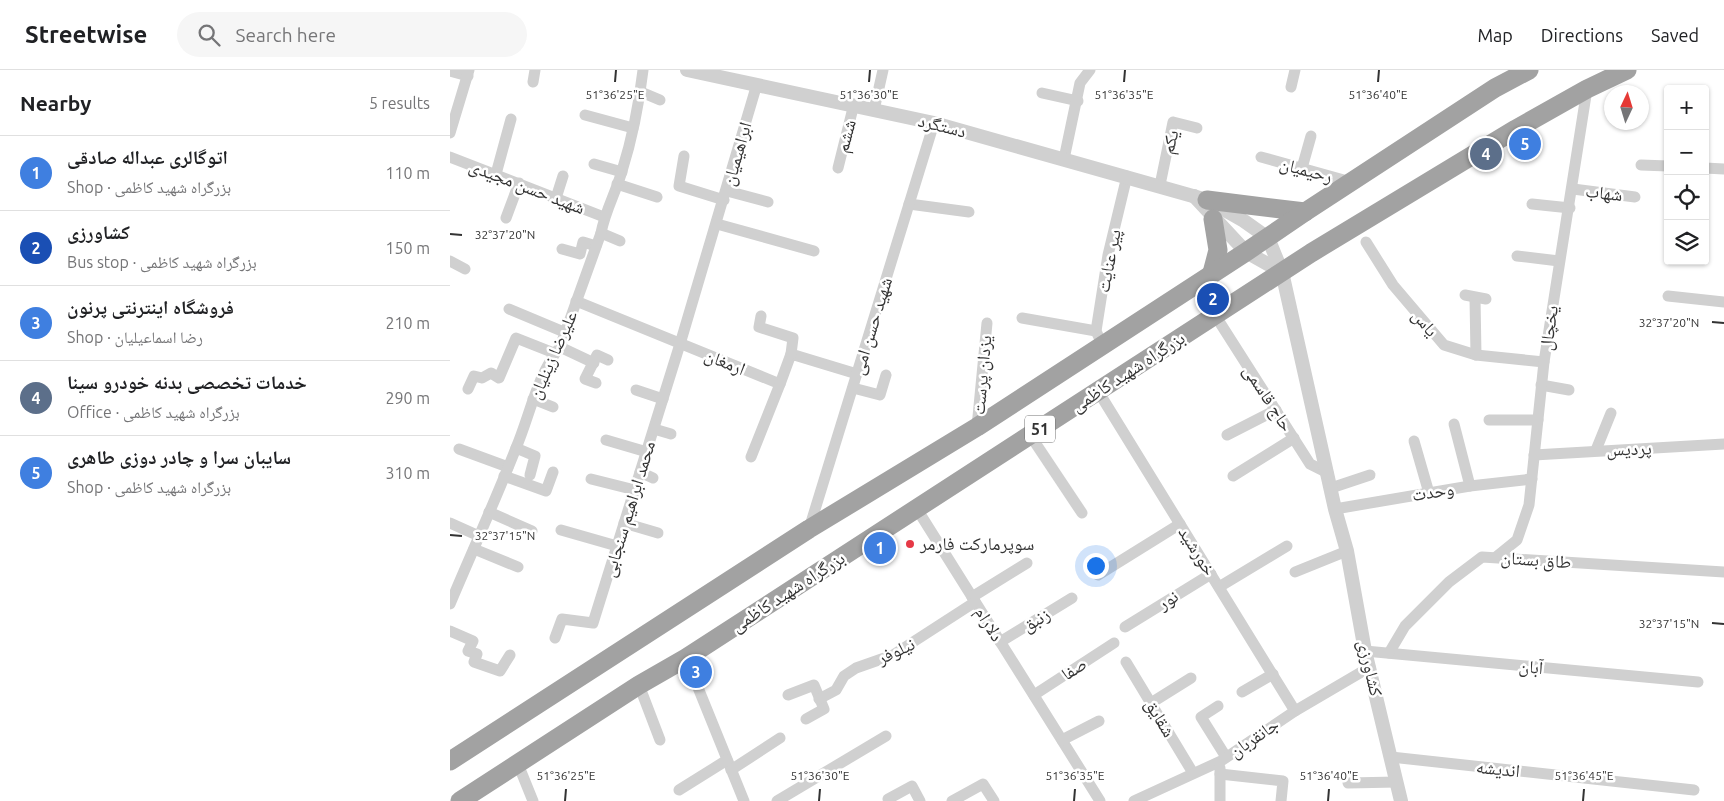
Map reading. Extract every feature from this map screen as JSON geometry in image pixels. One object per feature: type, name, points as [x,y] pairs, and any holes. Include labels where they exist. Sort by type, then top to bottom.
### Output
[{"type":"highway","name":"بزرگراه شهید کاظمی","points":[[450,761],[809,529],[977,427],[1099,339],[1246,252],[1304,212],[1495,88],[1529,70]]},
{"type":"highway","name":"بزرگراه شهید کاظمی","points":[[460,801],[686,658],[1358,224],[1587,88],[1627,70]]},
{"type":"highway","points":[[1200,198],[1304,212]]},
{"type":"highway","points":[[1212,273],[1218,250],[1214,219]]},
{"type":"street","name":"علیرضا زینلیان","points":[[450,604],[455,579],[474,549],[516,448],[533,399],[557,350],[601,233],[604,217],[622,172],[641,92],[643,70]]},
{"type":"street","name":"دستگرد","points":[[687,70],[854,104],[934,123],[1160,185],[1200,198],[1244,221],[1268,238]]},
{"type":"street","points":[[874,110],[883,70]]},
{"type":"street","points":[[1064,159],[1078,101],[1080,83],[1090,70]]},
{"type":"street","points":[[1291,87],[1295,70]]},
{"type":"street","points":[[450,72],[468,73],[450,133]]},
{"type":"street","name":"ابراهیمیان","points":[[680,344],[726,195],[757,84]]},
{"type":"street","name":"یخچال","points":[[1496,557],[1517,540],[1529,505],[1544,362],[1559,261],[1573,189],[1587,88]]},
{"type":"street","points":[[641,92],[660,100]]},
{"type":"street","points":[[1042,93],[1078,101]]},
{"type":"street","name":"ششم","points":[[838,168],[854,104]]},
{"type":"street","points":[[585,116],[633,128]]},
{"type":"street","points":[[496,174],[510,119]]},
{"type":"street","name":"یکم","points":[[1160,185],[1173,122],[1198,128]]},
{"type":"street","name":"شهید حسن امی","points":[[809,529],[934,123]]},
{"type":"street","points":[[1302,168],[1311,136]]},
{"type":"street","points":[[684,156],[679,186],[768,202]]},
{"type":"street","name":"شهید حسن مجیدی","points":[[450,157],[604,217]]},
{"type":"street","name":"رحیمیان","points":[[1261,157],[1351,182]]},
{"type":"street","points":[[594,164],[622,172]]},
{"type":"street","points":[[1641,165],[1664,166]]},
{"type":"street","points":[[1709,168],[1724,169]]},
{"type":"street","points":[[556,198],[563,176]]},
{"type":"street","name":"پیر عنایت","points":[[1099,339],[1108,255],[1127,176]]},
{"type":"street","points":[[506,218],[519,184]]},
{"type":"street","points":[[618,184],[656,197]]},
{"type":"street","name":"شهاب","points":[[1573,189],[1635,196]]},
{"type":"street","points":[[1200,198],[1214,219],[1246,252],[1282,272]]},
{"type":"street","points":[[908,204],[969,212]]},
{"type":"street","points":[[1532,204],[1570,208]]},
{"type":"street","points":[[717,224],[814,251]]},
{"type":"street","points":[[601,233],[620,241]]},
{"type":"street","name":"کشاورزی","points":[[1268,238],[1282,272],[1335,509],[1347,551],[1365,651],[1401,801]]},
{"type":"street","points":[[562,249],[580,254],[583,242],[596,246]]},
{"type":"street","name":"یاس","points":[[1366,242],[1393,286],[1444,345],[1476,355],[1544,362]]},
{"type":"street","points":[[1517,256],[1559,261]]},
{"type":"street","points":[[450,261],[466,269]]},
{"type":"street","points":[[1668,296],[1724,302]]},
{"type":"street","points":[[1475,297],[1476,355]]},
{"type":"street","name":"ارمغان","points":[[576,301],[780,384]]},
{"type":"street","points":[[509,309],[564,332]]},
{"type":"street","name":"حاج قاسمی","points":[[1215,315],[1310,464],[1328,473]]},
{"type":"street","points":[[751,457],[791,354],[793,338],[759,327],[761,316]]},
{"type":"street","points":[[1022,318],[1099,339]]},
{"type":"street","name":"یزدان پرست","points":[[977,427],[987,323]]},
{"type":"street","points":[[468,389],[474,376],[482,378],[491,373],[499,378],[516,338],[594,363]]},
{"type":"street","name":"محمد ابراهیم سنجابی","points":[[555,638],[562,619],[593,623],[680,344]]},
{"type":"street","points":[[791,354],[857,374]]},
{"type":"street","points":[[596,383],[585,379],[597,355],[608,360]]},
{"type":"street","points":[[853,388],[880,395],[886,375]]},
{"type":"street","points":[[1541,385],[1569,390]]},
{"type":"street","points":[[636,390],[663,399]]},
{"type":"street","name":"خورشید","points":[[1098,391],[1296,711]]},
{"type":"street","points":[[533,399],[554,407]]},
{"type":"street","points":[[1227,435],[1276,410]]},
{"type":"street","points":[[1596,450],[1611,413]]},
{"type":"street","points":[[1489,420],[1538,420]]},
{"type":"street","points":[[1454,424],[1470,486]]},
{"type":"street","points":[[654,429],[671,434]]},
{"type":"street","points":[[1030,436],[1082,512]]},
{"type":"street","points":[[1234,476],[1294,438]]},
{"type":"street","points":[[606,440],[646,452]]},
{"type":"street","points":[[1414,441],[1430,493]]},
{"type":"street","name":"پردیس","points":[[1534,455],[1724,444]]},
{"type":"street","points":[[516,448],[535,456],[530,474]]},
{"type":"street","points":[[458,449],[546,492],[553,472]]},
{"type":"street","points":[[640,472],[653,478]]},
{"type":"street","points":[[1331,488],[1370,475]]},
{"type":"street","points":[[591,479],[635,490]]},
{"type":"street","name":"وحدت","points":[[1335,509],[1470,486],[1532,479]]},
{"type":"street","name":"دلارام","points":[[916,509],[1100,801]]},
{"type":"street","points":[[489,512],[532,531]]},
{"type":"street","points":[[450,523],[479,536]]},
{"type":"street","points":[[624,523],[658,533]]},
{"type":"street","points":[[1098,575],[1180,524]]},
{"type":"street","points":[[561,530],[617,546]]},
{"type":"street","points":[[1220,587],[1287,546]]},
{"type":"street","points":[[474,549],[518,567]]},
{"type":"street","points":[[1295,572],[1347,551]]},
{"type":"street","name":"طاق بستان","points":[[1389,653],[1405,626],[1449,582],[1482,557],[1724,572]]},
{"type":"street","name":"نیلوفر","points":[[819,699],[836,690],[844,676],[856,668],[893,655],[1027,563]]},
{"type":"street","name":"نور","points":[[1125,627],[1211,574]]},
{"type":"street","name":"زنبق","points":[[1000,642],[1072,598]]},
{"type":"street","points":[[450,630],[473,641],[468,651],[477,654],[474,662],[500,671],[510,655]]},
{"type":"street","name":"صفا","points":[[1034,695],[1114,643]]},
{"type":"street","name":"آبان","points":[[1365,651],[1698,682]]},
{"type":"street","points":[[686,658],[744,801]]},
{"type":"street","name":"شقایق","points":[[1126,662],[1193,773]]},
{"type":"street","name":"جانقربان","points":[[1134,801],[1224,759],[1296,711],[1370,667]]},
{"type":"street","points":[[1242,692],[1273,674]]},
{"type":"street","points":[[1151,703],[1191,678]]},
{"type":"street","points":[[788,695],[814,685],[824,709],[806,719]]},
{"type":"street","points":[[639,686],[660,740]]},
{"type":"street","points":[[1218,706],[1201,717],[1224,759],[1220,774],[1220,801]]},
{"type":"street","points":[[1062,740],[1099,721]]},
{"type":"street","points":[[777,801],[886,736]]},
{"type":"street","points":[[679,790],[780,738]]},
{"type":"street","name":"اندیشه","points":[[1391,757],[1694,790]]},
{"type":"street","points":[[518,764],[533,801]]},
{"type":"street","points":[[1220,774],[1283,781],[1281,801]]},
{"type":"street","points":[[1348,783],[1397,782]]},
{"type":"street","points":[[952,801],[982,784],[994,801]]},
{"type":"street","points":[[888,799],[912,786],[920,801]]},
{"type":"place","name":"سایبان سرا و چادر دوزی طاهری","points":[[1525,144]]},
{"type":"place","name":"خدمات تخصصی بدنه خودرو سینا","points":[[1486,154]]},
{"type":"place","name":"کشاورزی","points":[[1213,299]]},
{"type":"place","name":"سوپرمارکت فارمر","points":[[910,544]]},
{"type":"place","name":"اتوگالری عبداله صادقی","points":[[880,548]]},
{"type":"place","name":"فروشگاه اینترنتی پرنون","points":[[696,672]]}]
